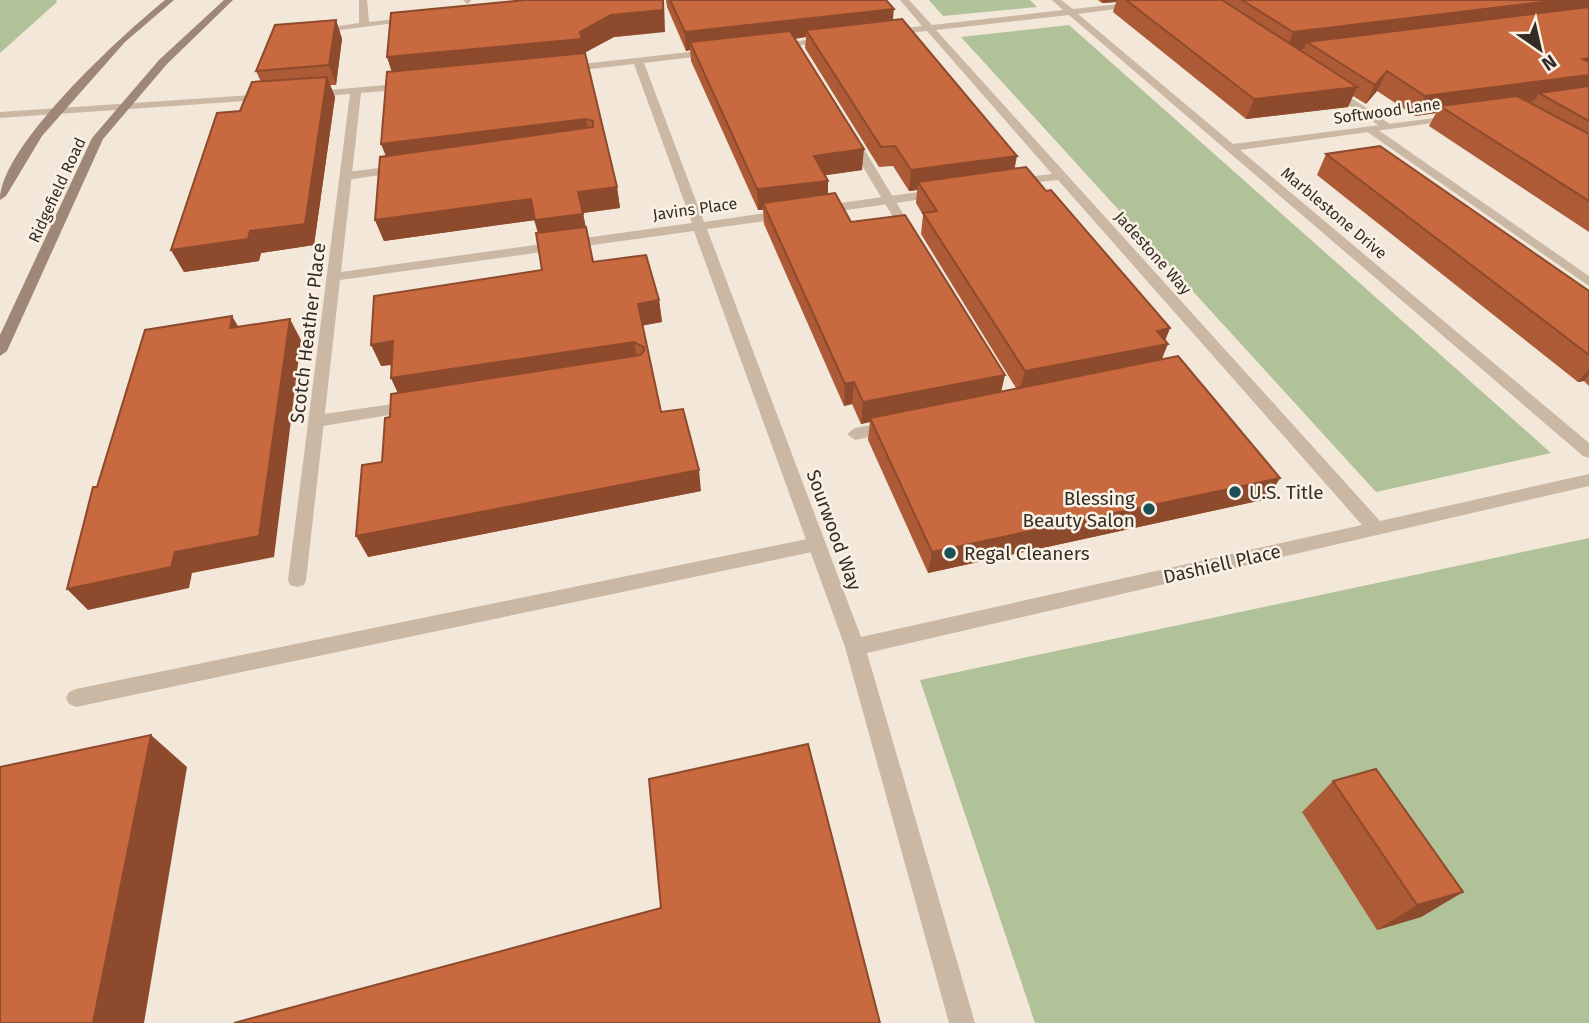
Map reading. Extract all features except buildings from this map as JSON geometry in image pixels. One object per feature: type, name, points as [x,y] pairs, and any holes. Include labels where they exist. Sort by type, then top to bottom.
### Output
[{"type":"main road","name":"Ridgefield Road","points":[[0,196],[37,134],[56,112],[122,40],[170,0]]},
{"type":"main road","name":"Ridgefield Road","points":[[0,351],[98,138],[163,62],[229,0]]},
{"type":"street","points":[[363,0],[364,25]]},
{"type":"street","name":"Jadestone Way","points":[[904,0],[1376,528]]},
{"type":"street","name":"Marblestone Drive","points":[[1056,0],[1589,452]]},
{"type":"street","points":[[875,34],[1180,0]]},
{"type":"street","points":[[300,32],[430,19]]},
{"type":"street","points":[[768,46],[797,49],[835,39]]},
{"type":"street","points":[[555,70],[729,51]]},
{"type":"street","name":"Sourwood Way","points":[[638,61],[855,648],[962,1023]]},
{"type":"street","points":[[304,94],[421,84]]},
{"type":"street","points":[[1325,85],[1388,127]]},
{"type":"street","name":"Scotch Heather Place","points":[[297,580],[356,90]]},
{"type":"street","points":[[0,115],[278,96]]},
{"type":"street","name":"Softwood Lane","points":[[1231,148],[1468,115]]},
{"type":"street","points":[[841,122],[916,245]]},
{"type":"street","points":[[1370,129],[1589,282]]},
{"type":"street","points":[[347,176],[414,168]]},
{"type":"street","points":[[995,185],[1061,176]]},
{"type":"street","name":"Javins Place","points":[[334,277],[955,191]]},
{"type":"street","points":[[317,421],[424,404]]},
{"type":"street","points":[[855,434],[908,424]]},
{"type":"street","name":"Dashiell Place","points":[[855,648],[1589,480]]},
{"type":"street","points":[[76,698],[817,544]]},
{"type":"green space","points":[[0,0],[56,0],[57,2],[0,53]]},
{"type":"green space","points":[[929,0],[1030,0],[1037,7],[943,16]]},
{"type":"green space","points":[[1069,25],[1551,453],[1376,492],[961,37]]},
{"type":"green space","points":[[1589,538],[1589,1023],[1035,1023],[920,680]]},
{"type":"place","name":"U.S. Title","points":[[1235,492]]},
{"type":"place","name":"Blessing Beauty Salon","points":[[1149,509]]},
{"type":"place","name":"Regal Cleaners","points":[[950,553]]}]
